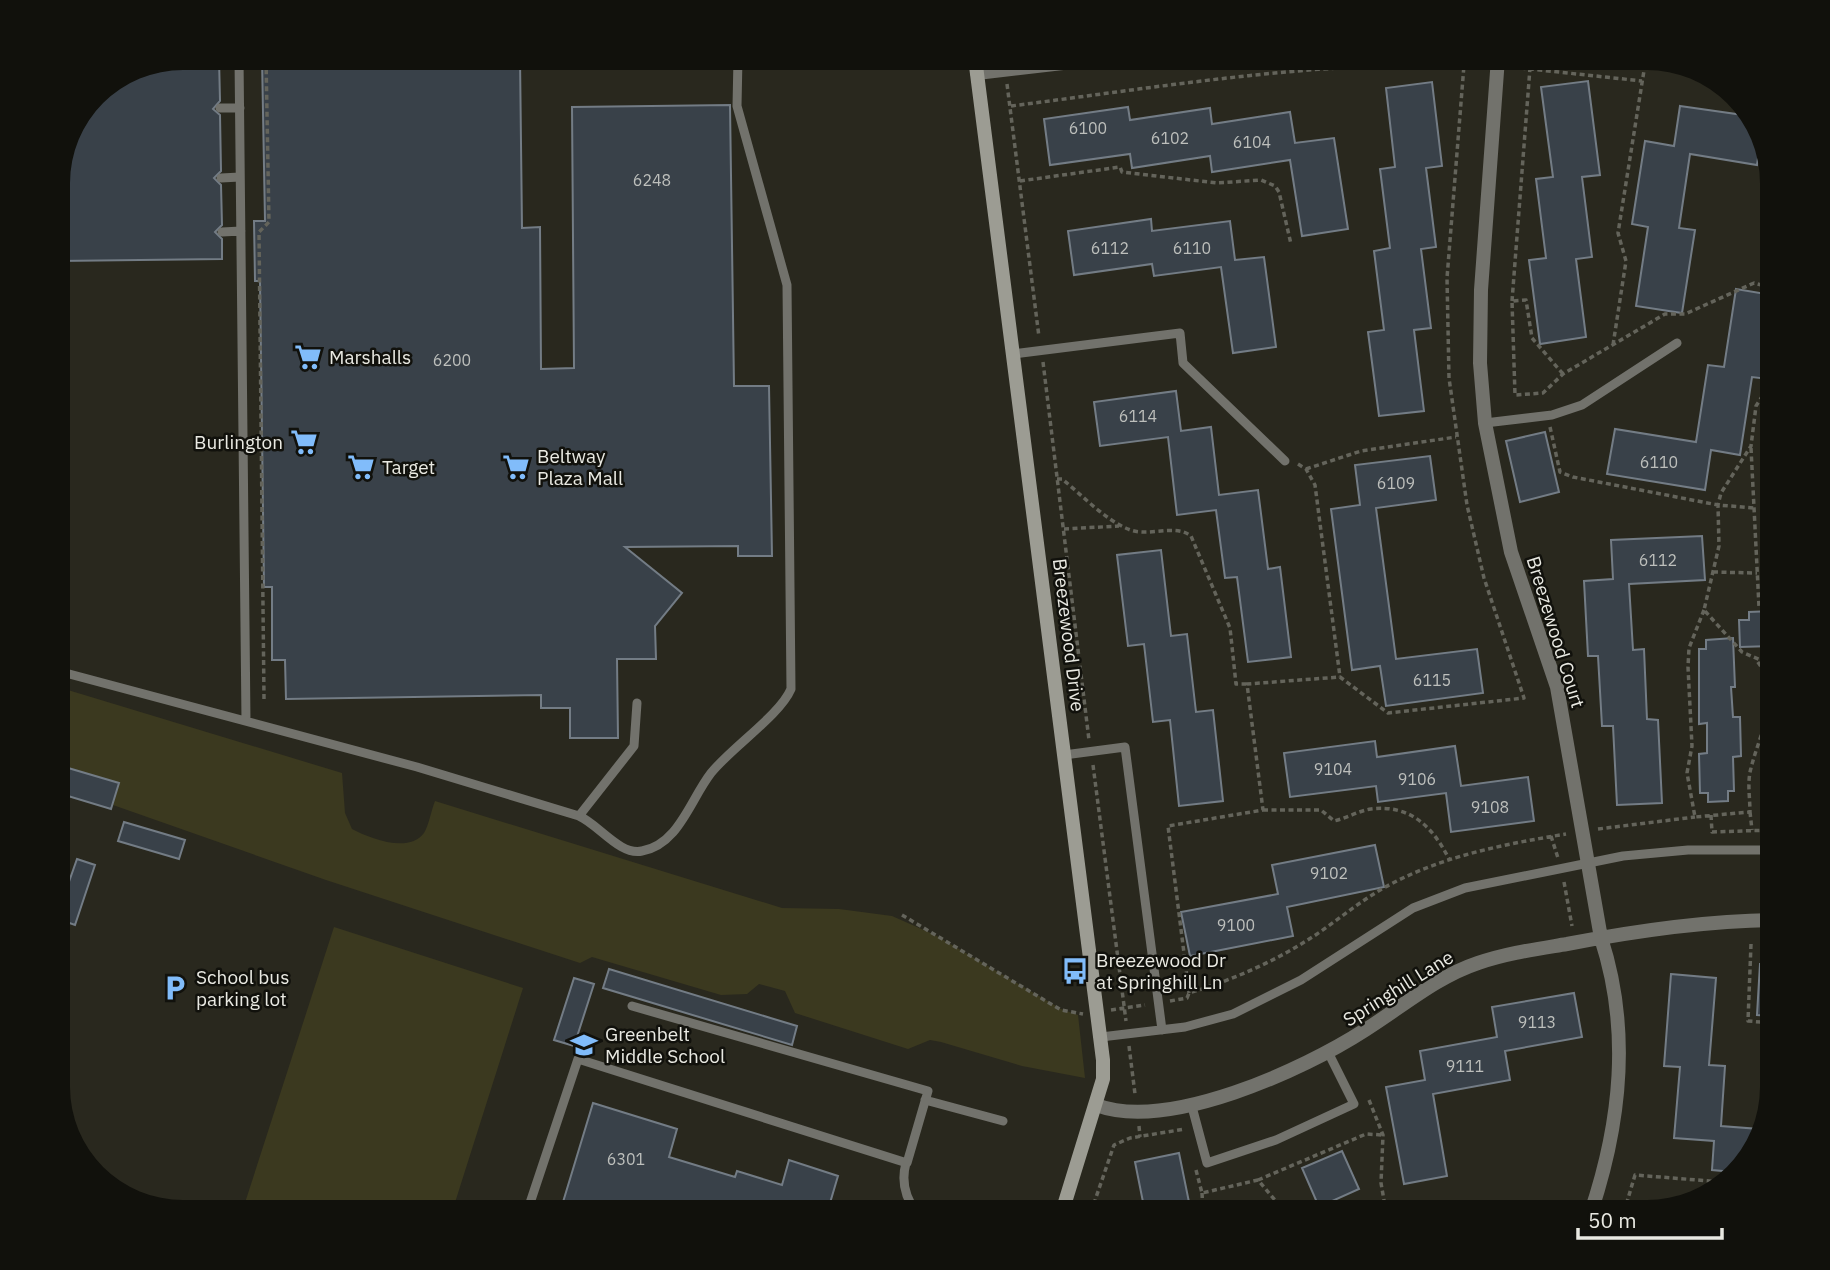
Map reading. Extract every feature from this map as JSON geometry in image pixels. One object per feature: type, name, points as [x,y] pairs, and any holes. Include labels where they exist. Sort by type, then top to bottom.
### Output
[{"type":"street","name":"Breezewood Drive","points":[[977,70],[1101,1037],[1103,1079],[1066,1200]]},
{"type":"street","name":"Breezewood Court","points":[[1496,70],[1482,279],[1480,363],[1485,424],[1511,552],[1557,687],[1601,938],[1611,968],[1616,1000],[1619,1079],[1611,1144],[1595,1200]]},
{"type":"street","name":"Springhill Lane","points":[[1096,1105],[1119,1112],[1137,1113],[1191,1103],[1266,1081],[1328,1052],[1455,972],[1506,955],[1698,924],[1760,921]]},
{"type":"lane","points":[[239,70],[246,721]]},
{"type":"lane","points":[[70,674],[417,767],[579,816],[590,821],[627,849],[639,852],[656,847],[674,832],[704,782],[727,753],[786,701],[791,689],[787,285],[737,106],[738,70]]},
{"type":"lane","points":[[220,108],[240,108]]},
{"type":"lane","points":[[221,178],[240,177]]},
{"type":"lane","points":[[222,232],[241,231]]},
{"type":"lane","points":[[1013,354],[1180,333],[1183,363],[1285,461]]},
{"type":"lane","points":[[1485,424],[1547,415],[1582,405],[1677,343]]},
{"type":"lane","points":[[579,816],[634,746],[637,703]]},
{"type":"lane","points":[[1064,755],[1125,747],[1162,1030]]},
{"type":"lane","points":[[1101,1037],[1208,1021],[1257,1004],[1301,980],[1413,908],[1489,881],[1588,862],[1677,851],[1760,850]]},
{"type":"lane","points":[[632,1006],[928,1091],[902,1176],[909,1200]]},
{"type":"lane","points":[[1191,1103],[1207,1163],[1276,1140],[1354,1104],[1328,1052]]},
{"type":"lane","points":[[531,1200],[578,1059],[906,1163]]},
{"type":"lane","points":[[925,1100],[1003,1121]]},
{"type":"path","points":[[264,699],[259,232],[269,222],[266,70]]},
{"type":"path","points":[[1005,70],[1140,1137],[1120,1140],[1114,1144],[1095,1200]]},
{"type":"path","points":[[1010,107],[1306,70]]},
{"type":"path","points":[[1530,70],[1512,301],[1515,395],[1543,393],[1563,374],[1665,314],[1685,314],[1754,283],[1760,285]]},
{"type":"path","points":[[1549,70],[1642,80]]},
{"type":"path","points":[[1613,345],[1626,261],[1618,233],[1644,70]]},
{"type":"path","points":[[1020,181],[1120,167],[1122,172],[1217,183],[1261,180],[1275,186],[1279,192],[1291,244]]},
{"type":"path","points":[[1512,301],[1526,300],[1532,338],[1563,374]]},
{"type":"path","points":[[1543,393],[1560,472],[1573,477],[1718,505],[1754,508]]},
{"type":"path","points":[[1759,607],[1751,446],[1756,406],[1760,400]]},
{"type":"path","points":[[1285,461],[1306,469],[1361,451],[1455,438]]},
{"type":"path","points":[[1695,817],[1687,773],[1692,746],[1689,648],[1704,610],[1719,546],[1718,505],[1721,493],[1751,446]]},
{"type":"path","points":[[1306,469],[1316,493],[1340,677]]},
{"type":"path","points":[[1057,480],[1062,479],[1121,526],[1145,534],[1181,531],[1191,536],[1230,628],[1236,684],[1340,677],[1388,713],[1524,698]]},
{"type":"path","points":[[1063,530],[1121,526]]},
{"type":"path","points":[[1713,572],[1757,573]]},
{"type":"path","points":[[1704,610],[1742,652],[1760,662]]},
{"type":"path","points":[[1757,661],[1760,665]]},
{"type":"path","points":[[1247,684],[1263,810]]},
{"type":"path","points":[[1752,830],[1750,771],[1760,736]]},
{"type":"path","points":[[902,915],[1061,1010],[1078,1015],[1187,998],[1189,993],[1168,826],[1263,810],[1321,810],[1334,821],[1371,809],[1411,814],[1425,823],[1438,838],[1450,859]]},
{"type":"path","points":[[1189,993],[1232,978],[1280,956],[1382,889],[1450,859],[1551,836],[1750,812]]},
{"type":"path","points":[[1711,815],[1712,832],[1760,830]]},
{"type":"path","points":[[1551,836],[1560,867],[1573,943]]},
{"type":"path","points":[[1751,944],[1748,1021],[1760,1022]]},
{"type":"path","points":[[1367,1097],[1383,1135],[1381,1183],[1384,1200]]},
{"type":"path","points":[[1258,1180],[1357,1137],[1383,1135]]},
{"type":"path","points":[[1628,1200],[1635,1175],[1710,1181]]},
{"type":"path","points":[[1202,1193],[1202,1200]]},
{"type":"shaded area","points":[[70,691],[342,773],[345,813],[352,829],[378,840],[399,843],[417,839],[426,830],[435,801],[782,908],[839,909],[892,916],[935,935],[1061,1009],[1078,1015],[1085,1078],[1022,1066],[930,1040],[908,1049],[795,1013],[785,991],[759,984],[747,994],[721,995],[592,957],[580,963],[326,880],[113,805],[119,783],[70,769]]},
{"type":"shaded area","points":[[334,927],[523,988],[456,1200],[246,1200]]},
{"type":"building","points":[[219,70],[220,101],[213,109],[220,115],[221,171],[214,178],[221,185],[222,225],[215,232],[222,239],[222,259],[70,261],[70,176],[74,154],[93,114],[108,98],[126,85],[161,72]]},
{"type":"building","name":"Beltway Plaza Mall","points":[[262,70],[520,70],[522,228],[540,227],[541,369],[574,368],[572,107],[730,105],[734,386],[769,386],[772,556],[738,556],[738,546],[625,547],[682,593],[655,626],[656,659],[617,659],[618,738],[570,738],[570,708],[541,708],[541,695],[286,699],[285,660],[272,660],[272,587],[264,587],[260,281],[255,281],[254,221],[265,221]]},
{"type":"building","points":[[1588,81],[1600,175],[1582,177],[1592,257],[1576,259],[1586,337],[1540,344],[1529,260],[1546,258],[1536,179],[1553,177],[1541,87]]},
{"type":"building","points":[[1432,82],[1442,166],[1426,168],[1436,247],[1421,249],[1431,328],[1414,330],[1424,411],[1379,416],[1368,332],[1384,330],[1374,251],[1390,248],[1380,169],[1395,167],[1386,88]]},
{"type":"building","points":[[1680,106],[1737,114],[1748,133],[1758,161],[1757,165],[1690,154],[1679,228],[1695,230],[1682,313],[1636,306],[1648,227],[1632,224],[1645,141],[1674,146]]},
{"type":"building","points":[[1128,107],[1130,120],[1210,108],[1212,124],[1290,112],[1295,143],[1334,138],[1348,229],[1302,236],[1290,160],[1212,172],[1210,156],[1132,168],[1130,154],[1050,165],[1044,119]]},
{"type":"building","points":[[1151,219],[1152,231],[1230,221],[1235,260],[1264,257],[1276,347],[1233,353],[1221,267],[1154,276],[1152,264],[1074,275],[1068,231]]},
{"type":"building","points":[[1736,289],[1760,293],[1760,378],[1752,377],[1740,455],[1711,450],[1705,490],[1607,474],[1615,429],[1696,442],[1708,365],[1724,367]]},
{"type":"building","points":[[1176,391],[1181,431],[1211,427],[1219,495],[1258,490],[1268,569],[1280,567],[1291,657],[1248,662],[1237,577],[1225,578],[1216,510],[1177,515],[1168,437],[1100,446],[1094,402]]},
{"type":"building","points":[[1545,432],[1559,492],[1520,502],[1506,441]]},
{"type":"building","points":[[1430,456],[1436,500],[1376,508],[1396,659],[1477,649],[1483,693],[1386,706],[1380,666],[1352,670],[1331,509],[1360,505],[1355,465]]},
{"type":"building","points":[[1702,536],[1705,580],[1629,584],[1633,650],[1644,649],[1647,719],[1658,720],[1662,803],[1617,805],[1613,726],[1602,726],[1598,656],[1588,656],[1584,581],[1613,579],[1611,540]]},
{"type":"building","points":[[1161,550],[1171,636],[1187,634],[1196,712],[1213,710],[1223,801],[1179,806],[1170,720],[1153,722],[1144,644],[1128,646],[1117,555]]},
{"type":"building","points":[[1749,612],[1760,612],[1760,646],[1740,647],[1739,620],[1749,620]]},
{"type":"building","points":[[1733,638],[1733,717],[1740,717],[1741,756],[1733,757],[1734,791],[1728,791],[1728,801],[1708,802],[1708,793],[1700,793],[1699,754],[1707,753],[1707,723],[1699,724],[1699,649],[1706,649],[1706,640]]},
{"type":"building","points":[[1375,741],[1377,757],[1455,746],[1461,786],[1528,777],[1534,821],[1451,832],[1446,793],[1378,802],[1376,786],[1290,797],[1284,753]]},
{"type":"building","points":[[70,769],[119,783],[111,809],[70,797]]},
{"type":"building","points":[[124,822],[185,840],[179,859],[118,841]]},
{"type":"building","points":[[1375,845],[1384,887],[1287,907],[1293,936],[1190,956],[1181,912],[1278,894],[1272,865]]},
{"type":"building","points":[[77,859],[95,865],[75,925],[70,923],[70,879]]},
{"type":"building","points":[[1760,964],[1760,1015],[1757,1015]]},
{"type":"building","points":[[609,969],[797,1026],[792,1045],[603,988]]},
{"type":"building","points":[[1671,974],[1716,978],[1709,1065],[1725,1066],[1721,1126],[1751,1128],[1741,1150],[1723,1171],[1712,1170],[1714,1141],[1674,1138],[1680,1067],[1664,1066]]},
{"type":"building","points":[[574,978],[594,984],[574,1046],[554,1040]]},
{"type":"building","points":[[1574,993],[1582,1037],[1505,1051],[1510,1080],[1433,1094],[1447,1176],[1404,1184],[1386,1087],[1425,1080],[1420,1051],[1497,1037],[1492,1007]]},
{"type":"building","name":"Greenbelt Middle School","points":[[593,1103],[677,1129],[669,1157],[735,1177],[737,1171],[782,1185],[789,1160],[838,1176],[831,1200],[564,1200]]},
{"type":"building","points":[[1342,1151],[1359,1189],[1335,1200],[1316,1200],[1302,1168]]},
{"type":"building","points":[[1179,1153],[1189,1200],[1143,1200],[1135,1162]]},
{"type":"place","name":"Marshalls","points":[[308,357]]},
{"type":"place","name":"Burlington","points":[[304,442]]},
{"type":"place","name":"Target","points":[[361,467]]},
{"type":"place","name":"Beltway Plaza Mall","points":[[516,467]]},
{"type":"place","name":"Breezewood Dr at Springhill Ln","points":[[1075,971]]},
{"type":"place","name":"School bus parking lot","points":[[175,988]]},
{"type":"place","name":"Greenbelt Middle School","points":[[584,1045]]}]
